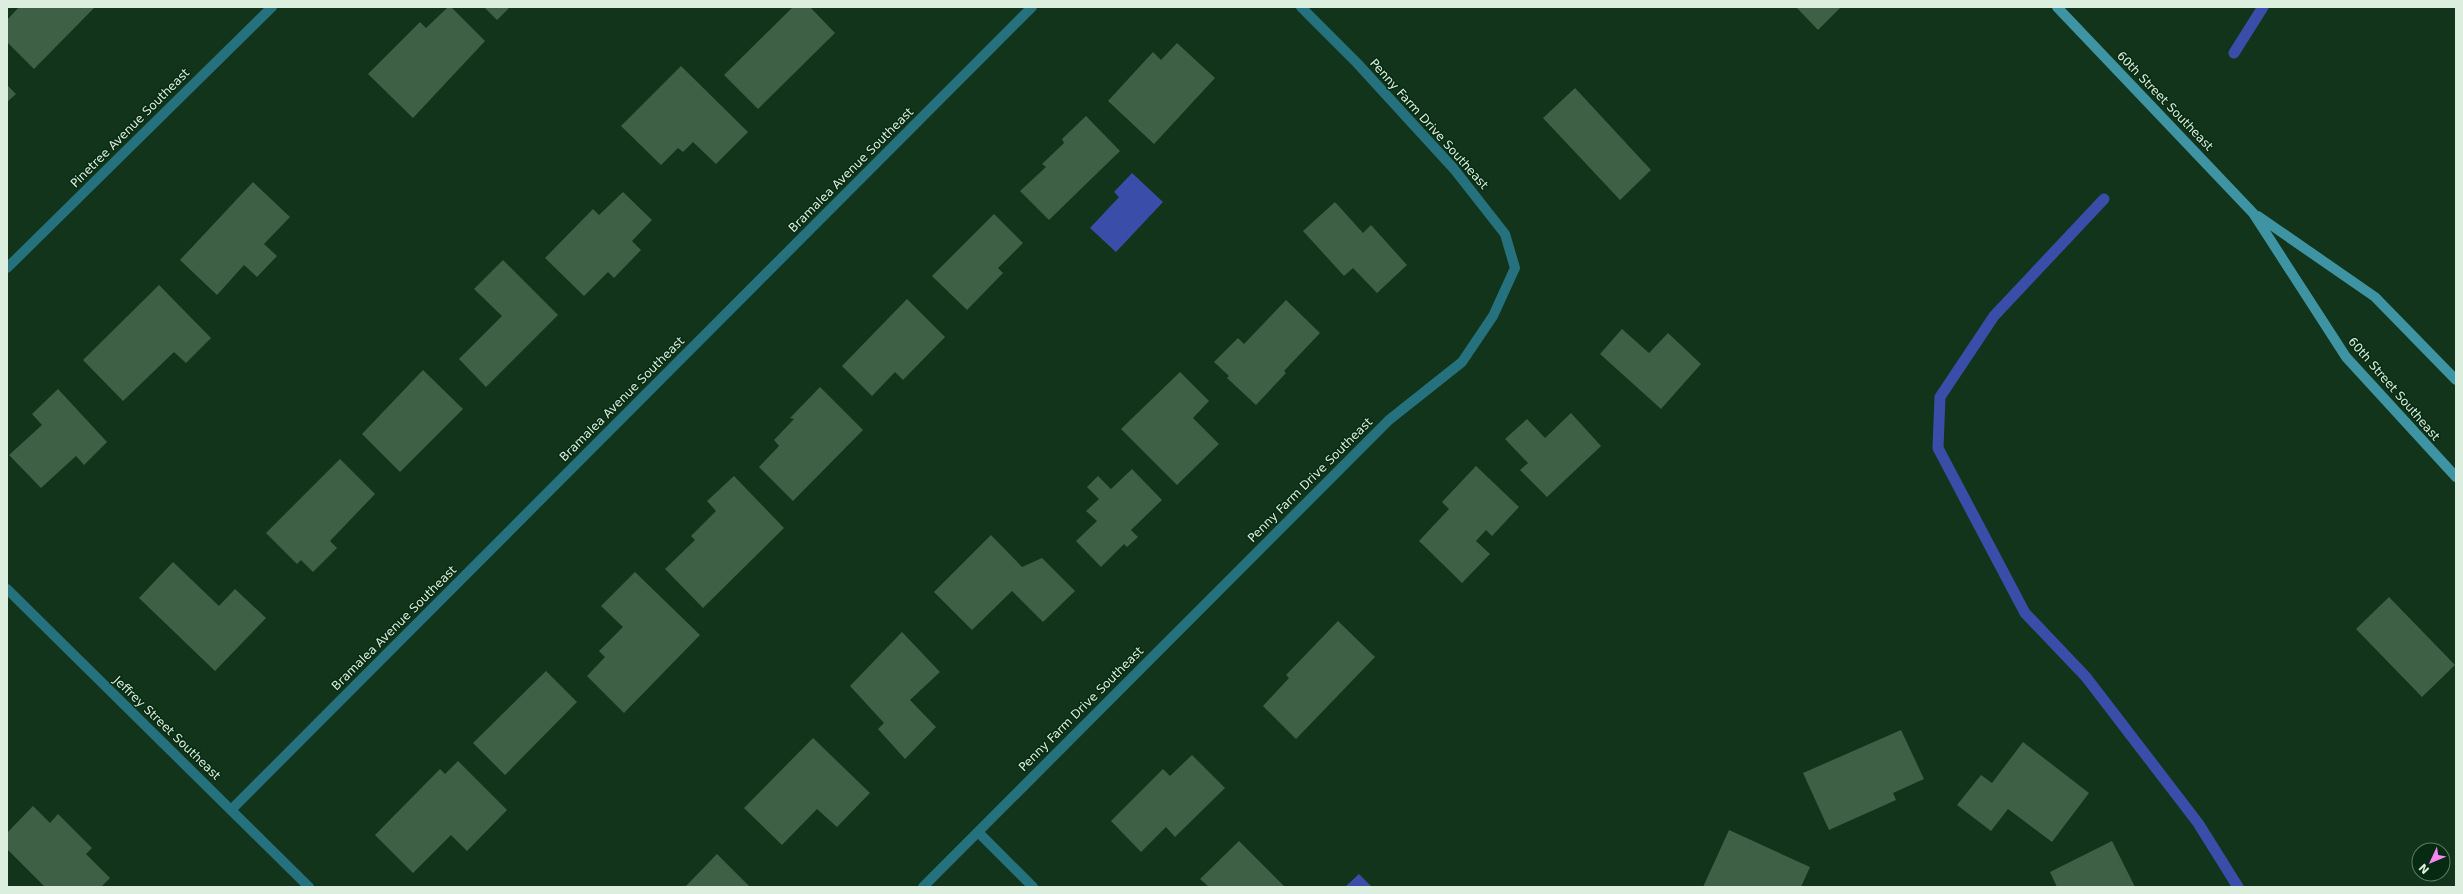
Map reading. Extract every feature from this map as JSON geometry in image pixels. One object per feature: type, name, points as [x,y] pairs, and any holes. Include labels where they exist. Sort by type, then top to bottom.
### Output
[{"type":"main road","name":"60th Street Southeast","points":[[2057,7],[2253,213],[2346,357],[2456,477]]},
{"type":"main road","name":"60th Street Southeast","points":[[2253,213],[2375,297],[2456,380]]},
{"type":"street","name":"Pinetree Avenue Southeast","points":[[7,268],[272,7]]},
{"type":"street","name":"Bramalea Avenue Southeast","points":[[232,809],[1032,7]]},
{"type":"street","name":"Penny Farm Drive Southeast","points":[[923,887],[1389,420],[1462,362],[1493,316],[1515,268],[1505,234],[1454,169],[1357,63],[1301,7]]},
{"type":"street","name":"Jeffrey Street Southeast","points":[[7,589],[232,809],[309,887]]},
{"type":"street","points":[[978,832],[1033,887]]},
{"type":"water","points":[[1132,173],[1163,202],[1116,252],[1090,228],[1119,197],[1114,192]]},
{"type":"water","points":[[1359,874],[1372,887],[1345,887]]},
{"type":"building","points":[[19,7],[95,7],[34,69],[7,42],[7,20]]},
{"type":"building","points":[[448,7],[451,7],[485,41],[413,118],[368,74],[420,22],[426,28]]},
{"type":"building","points":[[484,7],[510,7],[497,20]]},
{"type":"building","points":[[793,7],[810,7],[835,33],[758,109],[724,75]]},
{"type":"building","points":[[1796,7],[1841,7],[1818,30]]},
{"type":"building","points":[[1177,43],[1215,78],[1154,144],[1108,101],[1153,52],[1161,60]]},
{"type":"building","points":[[681,66],[748,132],[716,164],[693,142],[683,152],[678,148],[661,165],[621,126]]},
{"type":"building","points":[[7,85],[16,94],[7,102]]},
{"type":"building","points":[[1575,88],[1651,170],[1620,200],[1543,118]]},
{"type":"building","points":[[1086,116],[1120,151],[1049,220],[1020,191],[1046,167],[1042,164],[1064,143],[1062,139]]},
{"type":"building","points":[[253,182],[290,217],[264,244],[277,256],[257,277],[244,265],[217,295],[180,260]]},
{"type":"building","points":[[623,192],[652,220],[632,241],[641,250],[614,278],[608,272],[584,296],[545,258],[593,209],[599,215]]},
{"type":"building","points":[[1335,202],[1363,233],[1371,225],[1407,265],[1377,293],[1353,268],[1344,276],[1303,231]]},
{"type":"building","points":[[994,214],[1023,243],[998,268],[1003,273],[967,310],[932,276]]},
{"type":"building","points":[[503,260],[558,315],[486,387],[459,359],[502,316],[474,289]]},
{"type":"building","points":[[159,285],[211,338],[186,363],[174,352],[123,401],[83,360]]},
{"type":"building","points":[[907,299],[945,337],[903,380],[895,372],[872,396],[842,366]]},
{"type":"building","points":[[1286,300],[1320,333],[1284,371],[1286,373],[1256,405],[1227,378],[1229,376],[1214,362],[1238,338],[1244,344]]},
{"type":"building","points":[[1622,329],[1649,353],[1668,333],[1701,364],[1661,409],[1600,354]]},
{"type":"building","points":[[423,370],[463,409],[400,472],[362,434]]},
{"type":"building","points":[[1180,372],[1209,401],[1193,418],[1219,444],[1177,485],[1121,429]]},
{"type":"building","points":[[820,387],[863,430],[793,501],[759,467],[779,446],[774,440],[794,419],[790,418]]},
{"type":"building","points":[[58,389],[107,442],[84,465],[76,456],[41,488],[9,455],[42,425],[32,414]]},
{"type":"building","points":[[1571,413],[1601,446],[1547,497],[1520,470],[1528,463],[1505,439],[1527,419],[1545,438]]},
{"type":"building","points":[[340,459],[375,494],[330,541],[337,548],[313,572],[301,560],[297,564],[266,533]]},
{"type":"building","points":[[1476,466],[1519,507],[1492,536],[1486,530],[1476,541],[1490,554],[1462,583],[1419,541],[1449,509],[1442,502]]},
{"type":"building","points":[[1132,469],[1162,500],[1131,530],[1138,537],[1127,547],[1124,544],[1101,567],[1076,541],[1097,521],[1086,511],[1099,499],[1087,487],[1098,476],[1111,489]]},
{"type":"building","points":[[734,476],[784,528],[703,608],[665,569],[695,540],[691,536],[716,511],[707,501]]},
{"type":"building","points":[[991,535],[1022,567],[1042,558],[1075,591],[1043,622],[1012,591],[972,630],[934,592]]},
{"type":"building","points":[[173,562],[219,606],[235,589],[266,618],[215,671],[139,598]]},
{"type":"building","points":[[635,572],[700,635],[624,713],[587,676],[605,657],[599,651],[623,627],[601,606]]},
{"type":"building","points":[[2389,597],[2455,665],[2422,697],[2356,629]]},
{"type":"building","points":[[1338,621],[1375,657],[1296,739],[1263,706],[1289,678],[1286,675]]},
{"type":"building","points":[[902,632],[940,672],[910,700],[936,727],[905,759],[878,729],[884,723],[850,686]]},
{"type":"building","points":[[546,671],[577,702],[505,775],[473,743]]},
{"type":"building","points":[[1901,730],[1924,779],[1893,793],[1896,800],[1829,830],[1803,773]]},
{"type":"building","points":[[813,738],[870,793],[837,827],[817,809],[782,845],[744,808]]},
{"type":"building","points":[[2023,742],[2089,793],[2052,842],[2008,809],[1991,831],[1957,805],[1981,775],[1992,783]]},
{"type":"building","points":[[1192,755],[1225,788],[1175,837],[1166,827],[1141,852],[1111,821],[1163,769],[1170,776]]},
{"type":"building","points":[[458,761],[507,810],[467,851],[451,835],[413,873],[375,835],[440,769],[445,774]]},
{"type":"building","points":[[33,806],[50,823],[58,814],[92,848],[86,854],[110,878],[101,887],[45,887],[7,849],[7,833]]},
{"type":"building","points":[[1729,830],[1810,867],[1801,887],[1703,887]]},
{"type":"building","points":[[1239,841],[1285,887],[1209,887],[1200,879]]},
{"type":"building","points":[[2112,841],[2135,887],[2057,887],[2050,872]]},
{"type":"building","points":[[717,854],[750,887],[685,887]]},
{"type":"waterway","points":[[2234,53],[2263,7]]},
{"type":"waterway","points":[[2104,199],[1994,316],[1940,397],[1938,448],[2025,613],[2086,677],[2198,823],[2238,887]]}]
